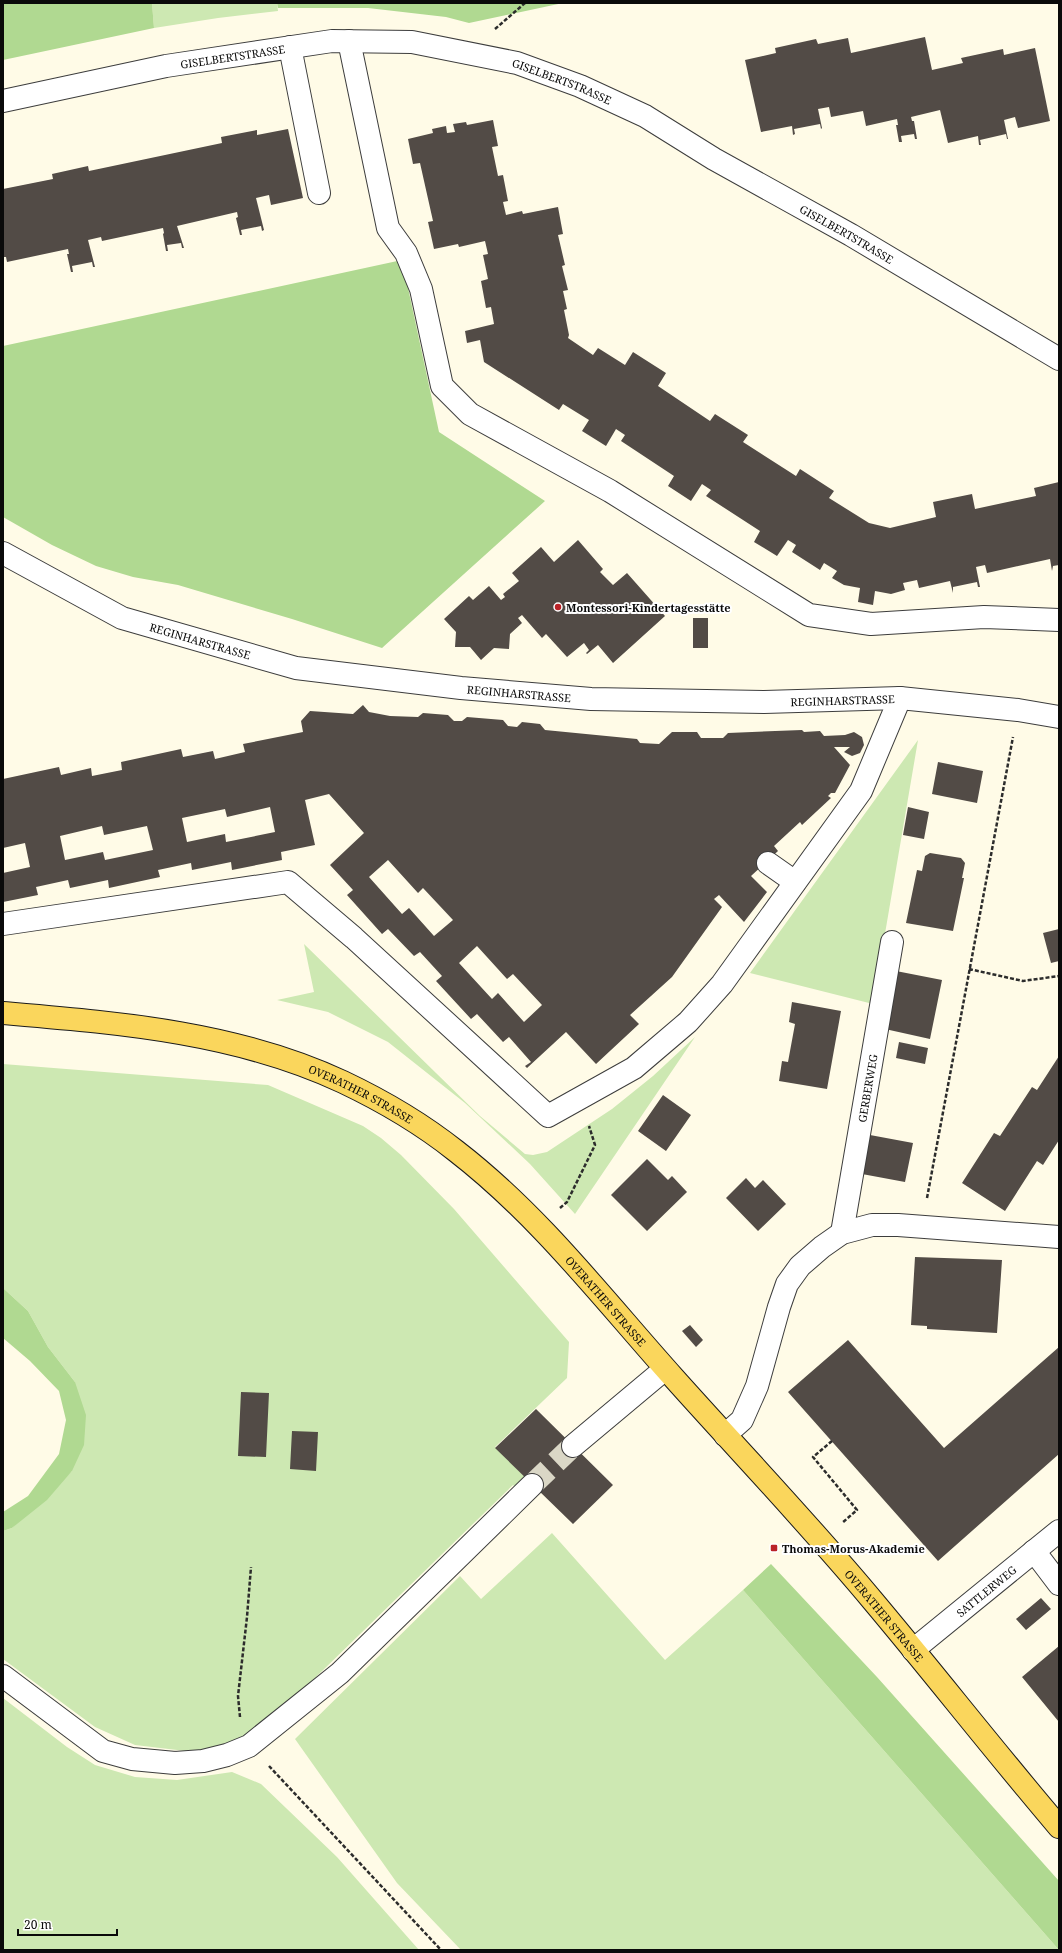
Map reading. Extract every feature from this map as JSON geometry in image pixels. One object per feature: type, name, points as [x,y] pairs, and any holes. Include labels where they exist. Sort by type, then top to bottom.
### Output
[{"type":"main road","name":"OVERATHER STRASSE","points":[[3,1014],[169,1030],[240,1045],[340,1081],[376,1099],[416,1123],[457,1151],[499,1188],[562,1252],[820,1541],[913,1650],[1059,1828]]},
{"type":"street","name":"GISELBERTSTRASSE","points":[[3,101],[166,66],[332,41],[412,42],[517,63],[580,86],[645,116],[714,159],[851,235],[1059,359]]},
{"type":"street","points":[[349,41],[388,228],[406,253],[421,289],[442,386],[470,414],[610,491],[809,615],[871,624],[984,617],[1059,620]]},
{"type":"street","points":[[290,47],[319,193]]},
{"type":"street","name":"REGINHARSTRASSE","points":[[3,553],[122,618],[296,668],[461,688],[591,700],[764,702],[900,698],[1018,710],[1059,717]]},
{"type":"street","points":[[3,924],[288,882],[354,938],[548,1116],[634,1068],[688,1022],[722,984],[861,791],[900,698]]},
{"type":"street","points":[[768,863],[795,882]]},
{"type":"street","name":"GERBERWEG","points":[[842,1233],[892,942]]},
{"type":"street","points":[[724,1435],[742,1420],[757,1386],[787,1284],[800,1266],[822,1247],[842,1233],[872,1226],[898,1224],[1059,1237]]},
{"type":"street","points":[[573,1446],[665,1369]]},
{"type":"street","points":[[3,1676],[103,1751],[132,1759],[175,1763],[203,1761],[227,1755],[250,1746],[340,1673],[532,1485]]},
{"type":"street","name":"SATTLERWEG","points":[[913,1650],[1059,1531]]},
{"type":"street","points":[[1034,1551],[1059,1584]]},
{"type":"path","points":[[922,1226],[1018,710]]},
{"type":"path","points":[[969,969],[1023,981],[1059,976]]},
{"type":"path","points":[[567,1202],[595,1145],[592,1134]]},
{"type":"path","points":[[820,1541],[857,1510],[813,1457],[832,1441]]},
{"type":"path","points":[[250,1568],[247,1617],[238,1696],[240,1716],[250,1746],[306,1803],[441,1950]]},
{"type":"green space","points":[[3,3],[152,3],[154,28],[3,60]]},
{"type":"green space","points":[[152,3],[277,3],[278,11],[218,18],[154,28]]},
{"type":"green space","points":[[277,3],[563,3],[469,23],[446,17],[368,8],[278,8]]},
{"type":"green space","points":[[402,260],[439,432],[545,501],[382,648],[178,585],[133,577],[96,566],[52,545],[3,517],[3,346]]},
{"type":"green space","points":[[918,740],[873,1004],[750,973]]},
{"type":"green space","points":[[304,944],[480,1116],[525,1154],[533,1155],[547,1152],[612,1109],[653,1076],[695,1037],[575,1214],[530,1164],[465,1103],[388,1042],[328,1012],[277,1000],[314,992]]},
{"type":"green space","points":[[3,1064],[268,1085],[363,1126],[381,1138],[401,1155],[454,1209],[569,1342],[567,1378],[495,1447],[526,1478],[516,1488],[513,1485],[279,1713],[256,1730],[224,1745],[194,1752],[135,1745],[95,1727],[3,1659],[3,1531],[12,1528],[72,1471],[75,1382],[48,1347],[28,1311],[3,1288]]},
{"type":"green space","points":[[3,1288],[28,1311],[48,1347],[75,1382],[86,1415],[84,1445],[72,1471],[47,1500],[12,1528],[3,1531],[3,1512],[28,1496],[59,1454],[66,1420],[59,1391],[30,1361],[3,1338]]},
{"type":"green space","points":[[552,1533],[665,1660],[743,1590],[1059,1950],[461,1950],[397,1883],[295,1739],[460,1576],[481,1599]]},
{"type":"green space","points":[[771,1564],[877,1677],[1059,1881],[1059,1950],[743,1590]]},
{"type":"green space","points":[[3,1698],[67,1747],[95,1765],[135,1777],[177,1780],[232,1772],[261,1784],[337,1857],[419,1950],[3,1950]]},
{"type":"building","points":[[925,37],[932,70],[963,63],[961,58],[1003,49],[1004,55],[1035,48],[1050,121],[1018,128],[1015,117],[1004,120],[1008,139],[1006,134],[980,140],[981,145],[979,145],[978,136],[948,143],[940,110],[911,117],[912,121],[914,121],[917,139],[915,139],[914,134],[901,136],[902,142],[899,142],[896,125],[898,125],[897,119],[866,126],[863,111],[831,117],[829,107],[818,109],[821,129],[820,124],[794,129],[795,134],[793,135],[792,126],[761,132],[745,60],[776,53],[775,48],[816,39],[818,44],[848,38],[851,53]]},
{"type":"building","points":[[493,120],[498,146],[492,147],[498,176],[503,175],[508,201],[503,202],[506,215],[522,211],[523,214],[558,207],[563,234],[558,235],[565,265],[562,266],[568,290],[563,291],[567,309],[564,310],[569,335],[568,338],[593,355],[598,348],[625,365],[633,352],[666,373],[658,386],[710,421],[715,414],[748,435],[743,442],[796,476],[800,469],[834,491],[829,498],[869,523],[890,528],[936,517],[933,502],[972,494],[975,509],[1036,496],[1034,488],[1059,482],[1059,565],[1053,566],[1052,571],[1050,559],[987,573],[985,565],[976,567],[980,587],[978,587],[977,582],[953,587],[953,593],[950,581],[919,588],[917,580],[903,583],[905,590],[891,594],[875,591],[873,605],[858,602],[860,588],[844,585],[832,578],[837,571],[824,563],[820,570],[792,552],[796,545],[788,540],[777,556],[754,542],[760,531],[706,496],[711,490],[702,484],[691,501],[668,486],[674,476],[621,441],[625,435],[616,429],[606,446],[582,431],[589,420],[563,404],[559,410],[484,362],[480,340],[467,343],[465,331],[494,324],[491,307],[486,308],[481,281],[488,279],[483,255],[488,254],[485,241],[459,247],[458,244],[434,249],[428,222],[433,221],[420,163],[413,164],[408,139],[433,133],[432,129],[446,126],[447,133],[455,132],[453,124],[466,122],[467,125]]},
{"type":"building","points":[[288,129],[303,198],[271,205],[269,195],[256,198],[264,230],[262,231],[261,226],[241,230],[242,235],[240,235],[236,218],[238,217],[237,212],[177,226],[184,248],[182,248],[181,243],[167,245],[168,251],[166,251],[163,228],[102,241],[101,237],[88,240],[95,267],[93,267],[92,262],[72,266],[73,272],[71,272],[67,254],[69,254],[68,249],[7,262],[6,257],[3,257],[3,189],[53,179],[52,174],[88,166],[89,171],[222,143],[221,137],[257,130],[257,135]]},
{"type":"building","name":"Montessori-Kindertagesstätte","points":[[578,540],[603,569],[600,572],[613,585],[627,573],[665,616],[613,663],[598,645],[587,654],[586,653],[589,650],[584,643],[567,657],[546,634],[542,638],[522,615],[518,618],[522,623],[510,634],[509,649],[494,648],[481,660],[470,647],[455,647],[456,632],[444,619],[469,596],[473,600],[489,586],[501,600],[505,597],[503,594],[519,581],[512,573],[541,547],[554,562]]},
{"type":"building","points":[[693,618],[708,618],[708,648],[693,648]]},
{"type":"building","points":[[363,705],[369,712],[390,716],[418,717],[423,713],[448,715],[454,721],[462,721],[467,717],[503,720],[508,726],[517,727],[522,722],[540,724],[545,730],[637,739],[640,743],[659,744],[672,732],[697,732],[701,738],[723,738],[728,733],[802,730],[804,732],[820,731],[824,736],[845,735],[854,732],[862,737],[864,745],[860,753],[852,756],[844,752],[850,747],[834,747],[850,765],[835,793],[831,793],[828,796],[831,798],[802,825],[800,822],[774,846],[778,851],[751,876],[767,892],[744,922],[719,895],[714,899],[722,907],[672,977],[630,1015],[639,1024],[596,1064],[566,1032],[527,1068],[525,1066],[531,1062],[509,1037],[503,1042],[477,1014],[471,1019],[436,981],[442,976],[420,952],[414,956],[388,929],[382,934],[347,895],[353,890],[330,865],[364,833],[329,794],[305,800],[315,845],[281,852],[282,860],[232,870],[231,862],[192,870],[191,863],[158,870],[160,877],[109,888],[108,880],[70,888],[68,880],[36,887],[38,895],[3,902],[3,873],[30,867],[25,843],[3,848],[3,779],[59,767],[61,775],[91,768],[92,776],[122,770],[121,762],[181,749],[183,757],[213,751],[215,759],[245,752],[243,744],[303,732],[301,721],[310,711],[353,714]],"holes":[[[270,807],[275,832],[226,842],[225,834],[187,842],[182,818],[225,809],[227,817]],[[102,826],[104,835],[147,826],[153,850],[105,860],[103,852],[65,860],[60,836]],[[388,860],[418,893],[423,888],[453,920],[434,936],[409,908],[402,914],[369,877]],[[477,946],[507,979],[513,974],[542,1005],[524,1022],[498,993],[492,999],[459,963]]]},
{"type":"building","points":[[938,762],[983,771],[977,803],[932,794]]},
{"type":"building","points":[[908,807],[929,812],[924,839],[903,835]]},
{"type":"building","points":[[930,853],[961,858],[965,863],[962,878],[964,878],[953,931],[906,923],[917,870],[922,871],[925,856]]},
{"type":"building","points":[[1059,929],[1059,961],[1051,963],[1043,933]]},
{"type":"building","points":[[896,971],[942,980],[930,1039],[885,1029]]},
{"type":"building","points":[[792,1002],[841,1011],[827,1089],[779,1081],[782,1061],[788,1062],[795,1024],[789,1022]]},
{"type":"building","points":[[899,1042],[928,1048],[925,1064],[896,1058]]},
{"type":"building","points":[[1059,1056],[1059,1140],[1043,1165],[1037,1161],[1005,1211],[962,1183],[994,1133],[1000,1136],[1032,1087],[1037,1090]]},
{"type":"building","points":[[663,1095],[691,1115],[666,1151],[638,1131]]},
{"type":"building","points":[[870,1135],[913,1143],[905,1182],[862,1174]]},
{"type":"building","points":[[647,1159],[668,1180],[672,1176],[687,1192],[647,1231],[611,1195]]},
{"type":"building","points":[[746,1178],[755,1188],[763,1180],[786,1204],[758,1231],[726,1198]]},
{"type":"building","points":[[915,1257],[1002,1260],[997,1333],[927,1329],[927,1326],[911,1325]]},
{"type":"building","points":[[690,1325],[703,1340],[696,1347],[682,1331]]},
{"type":"building","points":[[848,1340],[944,1448],[1059,1347],[1059,1454],[938,1561],[788,1392]]},
{"type":"building","points":[[241,1392],[269,1393],[266,1457],[238,1456]]},
{"type":"building","points":[[536,1409],[613,1485],[573,1524],[495,1448]]},
{"type":"building","points":[[292,1431],[318,1432],[316,1471],[290,1469]]},
{"type":"building","points":[[1041,1598],[1051,1609],[1026,1630],[1016,1619]]},
{"type":"building","points":[[1059,1646],[1059,1722],[1022,1677]]},
{"type":"tunnel","points":[[532,1485],[573,1446]]},
{"type":"place","name":"Montessori-Kindertagesstätte","points":[[558,607]]},
{"type":"place","name":"Thomas-Morus-Akademie","points":[[774,1548]]}]
